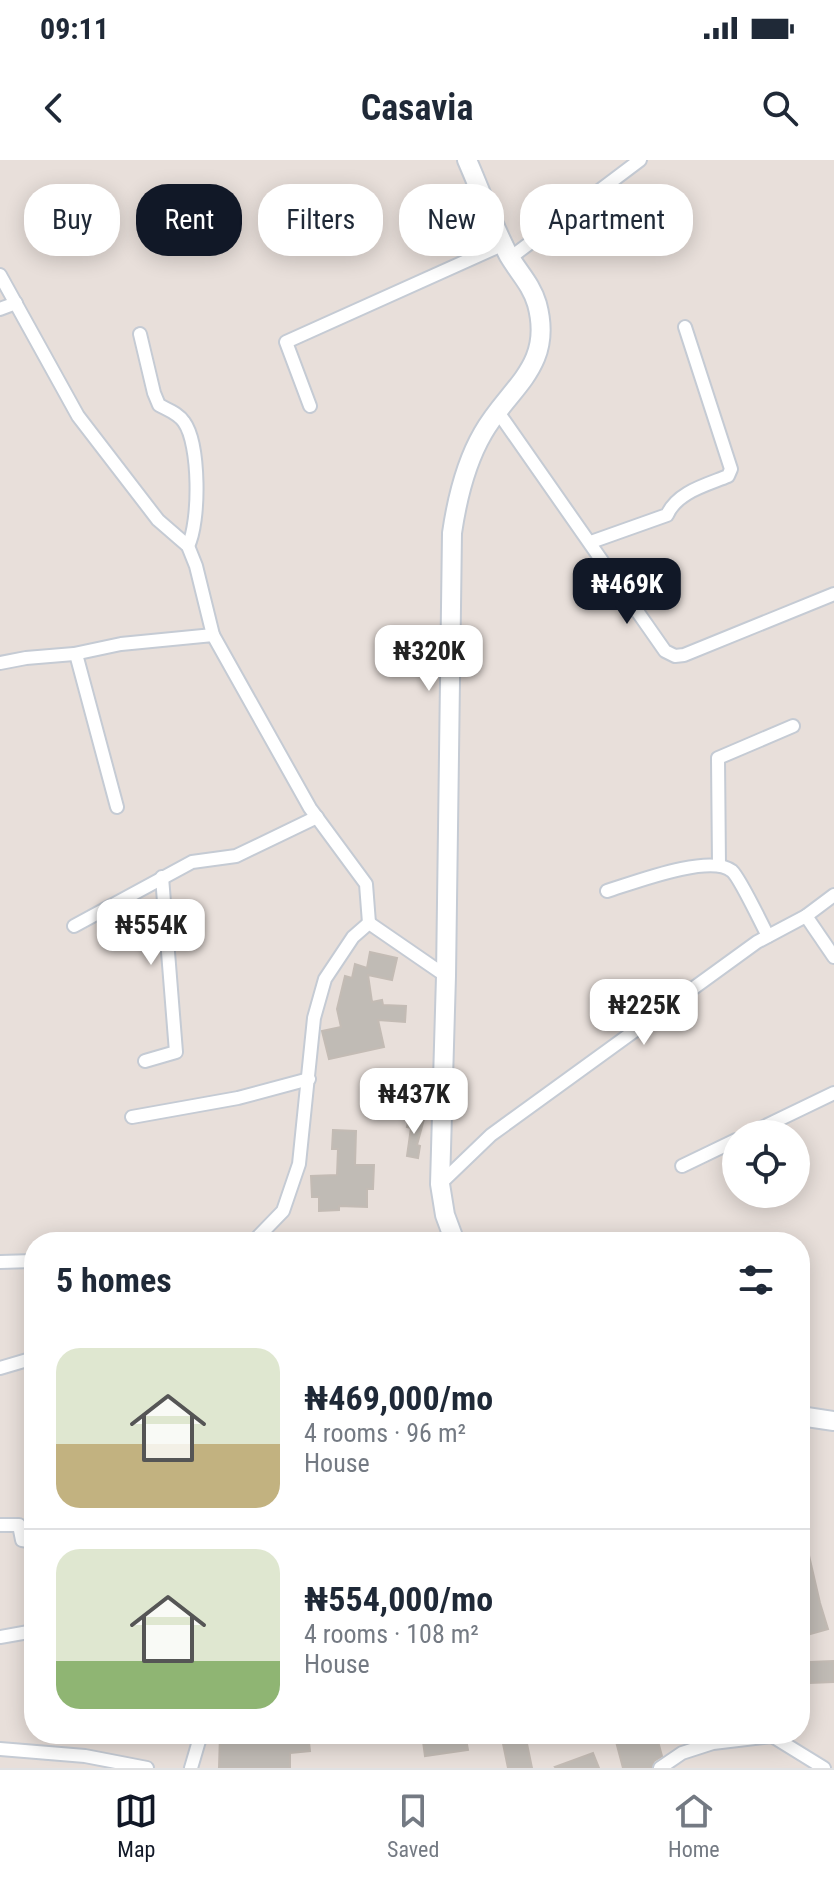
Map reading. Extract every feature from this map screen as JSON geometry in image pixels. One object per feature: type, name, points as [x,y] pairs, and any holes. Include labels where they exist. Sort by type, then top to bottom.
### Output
[{"type":"street","points":[[451,1232],[440,1184],[452,533],[457,497],[483,433],[524,380],[541,336],[537,305],[529,283],[507,251],[467,160]]},
{"type":"street","points":[[310,406],[286,342],[507,251],[640,160]]},
{"type":"street","points":[[0,275],[78,416],[158,520],[188,546],[213,635],[317,817],[366,884],[369,923]]},
{"type":"street","points":[[0,309],[16,303]]},
{"type":"street","points":[[591,542],[667,515],[671,505],[691,491],[728,476],[731,469],[685,327]]},
{"type":"street","points":[[140,334],[159,405],[174,412],[191,434],[196,472],[193,535],[188,546]]},
{"type":"street","points":[[498,412],[665,651],[675,656],[684,655],[834,594]]},
{"type":"street","points":[[0,663],[76,654],[121,644],[213,635]]},
{"type":"street","points":[[76,654],[117,807]]},
{"type":"street","points":[[719,865],[718,758],[793,726]]},
{"type":"street","points":[[74,926],[192,862],[236,856],[317,817]]},
{"type":"street","points":[[607,891],[672,870],[719,865],[733,872],[768,936]]},
{"type":"street","points":[[145,1061],[176,1052],[162,877]]},
{"type":"street","points":[[440,1184],[491,1135],[757,942],[806,916],[834,895]]},
{"type":"street","points":[[806,916],[834,957]]},
{"type":"street","points":[[369,923],[446,976]]},
{"type":"street","points":[[263,1232],[283,1211],[299,1164],[314,1018],[325,979],[353,937],[369,923]]},
{"type":"street","points":[[132,1117],[238,1098],[309,1079]]},
{"type":"street","points":[[778,1120],[834,1093]]},
{"type":"street","points":[[682,1166],[722,1147]]},
{"type":"street","points":[[0,1262],[24,1261]]},
{"type":"street","points":[[0,1368],[24,1361]]},
{"type":"street","points":[[810,1417],[834,1421]]},
{"type":"street","points":[[0,1525],[19,1525],[24,1540]]},
{"type":"street","points":[[0,1637],[24,1633]]},
{"type":"street","points":[[191,1768],[198,1744]]},
{"type":"street","points":[[660,1768],[682,1753],[710,1744]]},
{"type":"street","points":[[785,1744],[824,1768]]},
{"type":"street","points":[[0,1749],[85,1756],[147,1768]]},
{"type":"building","points":[[370,952],[397,958],[392,980],[368,975],[372,1002],[382,1000],[383,1005],[406,1006],[405,1022],[378,1020],[384,1047],[329,1059],[322,1031],[341,1027],[337,1009],[345,976],[352,978],[355,964],[367,968]]},
{"type":"building","points":[[409,1116],[424,1119],[417,1145],[420,1146],[418,1158],[407,1156],[411,1128],[407,1127]]},
{"type":"building","points":[[333,1130],[356,1131],[355,1165],[374,1165],[373,1189],[367,1189],[367,1207],[339,1206],[339,1210],[319,1211],[319,1197],[312,1197],[311,1176],[337,1175],[338,1149],[332,1149]]},
{"type":"building","points":[[810,1560],[820,1603],[828,1629],[810,1634]]},
{"type":"building","points":[[834,1661],[834,1682],[810,1683],[810,1662]]},
{"type":"building","points":[[220,1744],[309,1744],[310,1751],[290,1753],[290,1768],[219,1768]]},
{"type":"building","points":[[423,1744],[467,1744],[468,1750],[425,1756]]},
{"type":"building","points":[[503,1744],[527,1744],[532,1768],[508,1768]]},
{"type":"building","points":[[617,1744],[659,1744],[662,1756],[654,1761],[651,1768],[623,1768]]},
{"type":"building","points":[[593,1753],[599,1768],[555,1767]]}]
